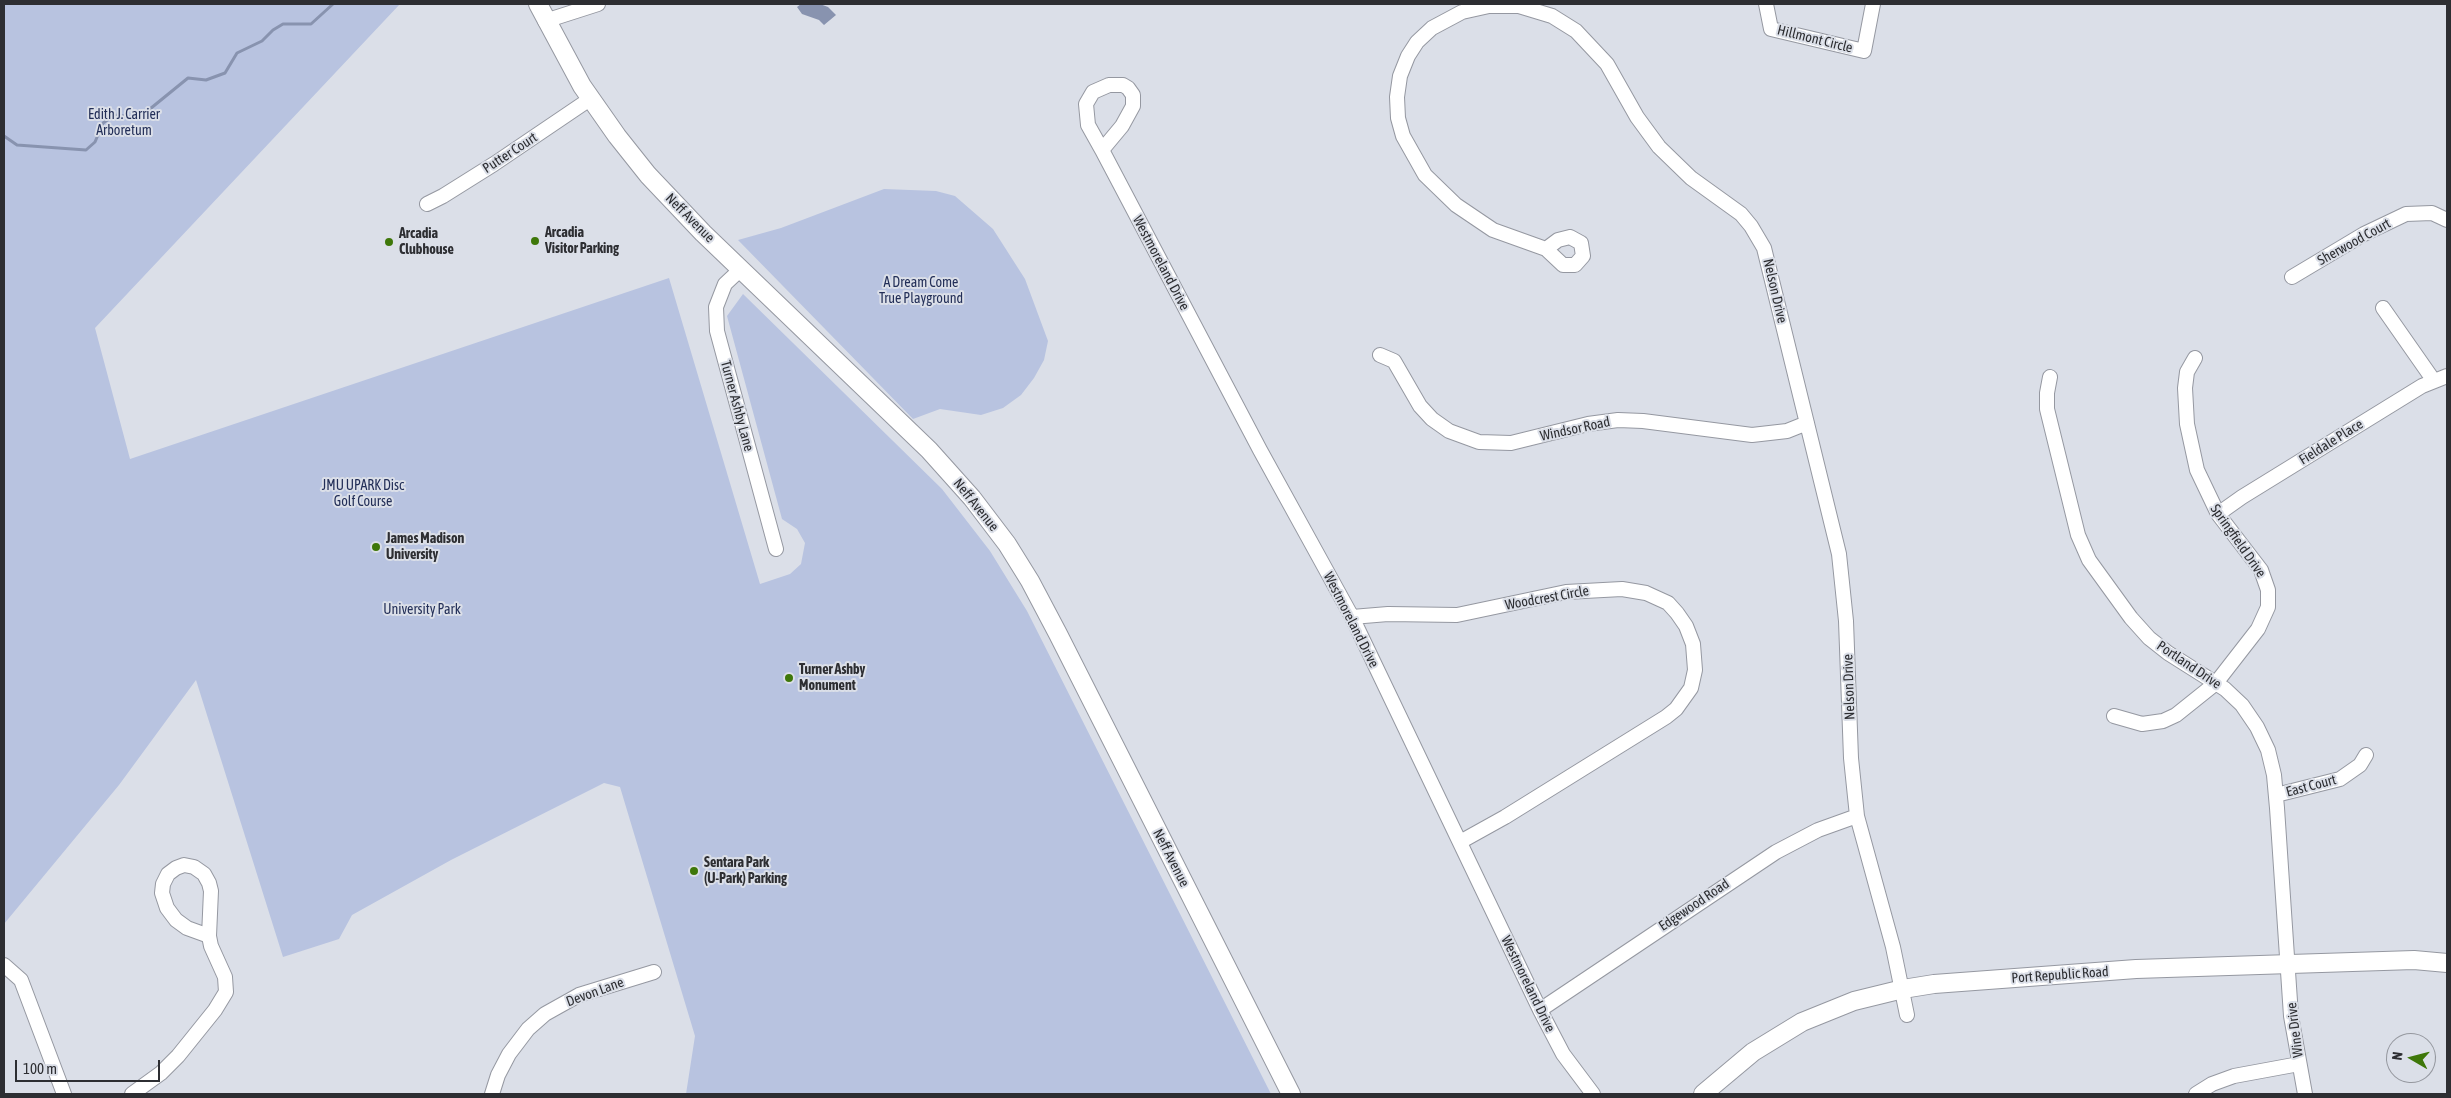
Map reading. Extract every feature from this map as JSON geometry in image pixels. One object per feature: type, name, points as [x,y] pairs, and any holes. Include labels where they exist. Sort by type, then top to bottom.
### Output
[{"type":"main road","name":"Neff Avenue","points":[[538,4],[545,20],[590,99],[648,175],[741,269],[929,450],[972,498],[1007,544],[1030,581],[1058,634],[1291,1094]]},
{"type":"main road","name":"Port Republic Road","points":[[1703,1094],[1753,1052],[1802,1022],[1854,1001],[1903,989],[1934,984],[2136,969],[2289,966],[2414,960],[2447,963]]},
{"type":"street","points":[[545,20],[598,4]]},
{"type":"street","name":"Hillmont Circle","points":[[1766,4],[1772,29],[1864,52],[1873,4]]},
{"type":"street","name":"Nelson Drive","points":[[1546,249],[1493,230],[1456,205],[1425,175],[1402,136],[1398,118],[1397,97],[1400,76],[1408,56],[1417,42],[1432,28],[1462,12],[1489,6],[1519,6],[1552,16],[1571,27],[1602,58],[1637,117],[1659,147],[1690,178],[1746,219],[1757,234],[1767,254],[1840,554],[1857,816],[1903,989],[1907,1015]]},
{"type":"street","name":"Westmoreland Drive","points":[[1102,150],[1122,126],[1133,106],[1131,92],[1123,85],[1109,85],[1098,88],[1091,94],[1087,102],[1088,125],[1260,450],[1352,617],[1540,1010],[1564,1054],[1592,1094]]},
{"type":"street","name":"Putter Court","points":[[427,204],[494,164],[590,99]]},
{"type":"street","name":"Sherwood Court","points":[[2292,277],[2377,227],[2406,214],[2432,213],[2447,220]]},
{"type":"street","name":"Turner Ashby Lane","points":[[741,269],[726,284],[716,307],[717,331],[776,549]]},
{"type":"street","points":[[2383,308],[2434,381]]},
{"type":"street","name":"Windsor Road","points":[[1380,355],[1394,362],[1420,406],[1432,419],[1449,431],[1479,442],[1517,442],[1588,424],[1618,420],[1643,421],[1752,435],[1787,431],[1807,423]]},
{"type":"street","name":"Springfield Drive","points":[[2114,716],[2138,724],[2163,721],[2176,715],[2216,683],[2260,626],[2266,613],[2269,596],[2261,570],[2218,514],[2198,474],[2188,434],[2185,382],[2195,358]]},
{"type":"street","name":"Fieldale Place","points":[[2218,514],[2242,497],[2404,398],[2447,376]]},
{"type":"street","name":"Portland Drive","points":[[2050,377],[2047,393],[2047,410],[2076,526],[2086,554],[2098,575],[2144,633],[2168,653],[2216,683],[2242,705],[2259,730],[2271,761],[2276,795],[2289,966]]},
{"type":"street","name":"Woodcrest Circle","points":[[1352,617],[1388,614],[1457,615],[1566,592],[1622,588],[1646,593],[1668,603],[1678,613],[1686,626],[1694,644],[1695,670],[1688,692],[1676,709],[1506,817],[1460,842]]},
{"type":"street","name":"East Court","points":[[2276,795],[2340,779],[2360,765],[2366,755]]},
{"type":"street","name":"Edgewood Road","points":[[1540,1010],[1776,852],[1818,830],[1857,816]]},
{"type":"street","points":[[132,1094],[173,1062],[224,998],[226,981],[211,946],[209,936],[211,891],[208,880],[194,867],[184,865],[176,868],[166,877],[163,884],[162,893],[167,908],[176,920],[187,928],[209,936]]},
{"type":"street","points":[[4,965],[21,980],[64,1094]]},
{"type":"street","name":"Wine Drive","points":[[2289,966],[2291,1016],[2304,1094]]},
{"type":"street","name":"Devon Lane","points":[[492,1094],[498,1075],[509,1054],[528,1029],[546,1014],[579,995],[654,972]]},
{"type":"street","points":[[2196,1094],[2212,1084],[2234,1076],[2299,1064]]},
{"type":"green space","name":"University Park","points":[[4,4],[400,4],[95,328],[130,459],[669,278],[760,584],[790,574],[801,564],[805,543],[797,529],[782,519],[727,316],[743,294],[942,489],[990,551],[1027,611],[1271,1094],[686,1094],[695,1036],[620,787],[604,783],[451,860],[352,915],[339,939],[283,957],[196,680],[119,785],[4,924]]},
{"type":"green space","name":"A Dream Come True Playground","points":[[884,189],[936,191],[955,196],[993,229],[1025,279],[1048,341],[1044,360],[1034,378],[1021,395],[1003,408],[981,415],[940,409],[913,419],[738,240],[781,228]]},
{"type":"shaded area","points":[[801,4],[820,4],[828,7],[836,15],[824,25],[819,20],[802,14],[797,7]]},
{"type":"waterway","points":[[4,136],[17,145],[86,150],[95,142],[103,123],[115,115],[131,117],[145,113],[188,78],[206,80],[225,73],[237,53],[262,41],[273,30],[283,24],[311,24],[333,4]]},
{"type":"place","name":"Arcadia Visitor Parking","points":[[535,241]]},
{"type":"place","name":"Arcadia Clubhouse","points":[[389,242]]},
{"type":"place","name":"James Madison University","points":[[376,547]]},
{"type":"place","name":"Turner Ashby Monument","points":[[789,678]]},
{"type":"place","name":"Sentara Park (U-Park) Parking","points":[[694,871]]},
{"type":"park label","name":"Edith J. Carrier Arboretum","points":[[124,124]]},
{"type":"park label","name":"JMU UPARK Disc Golf Course","points":[[363,494]]}]
